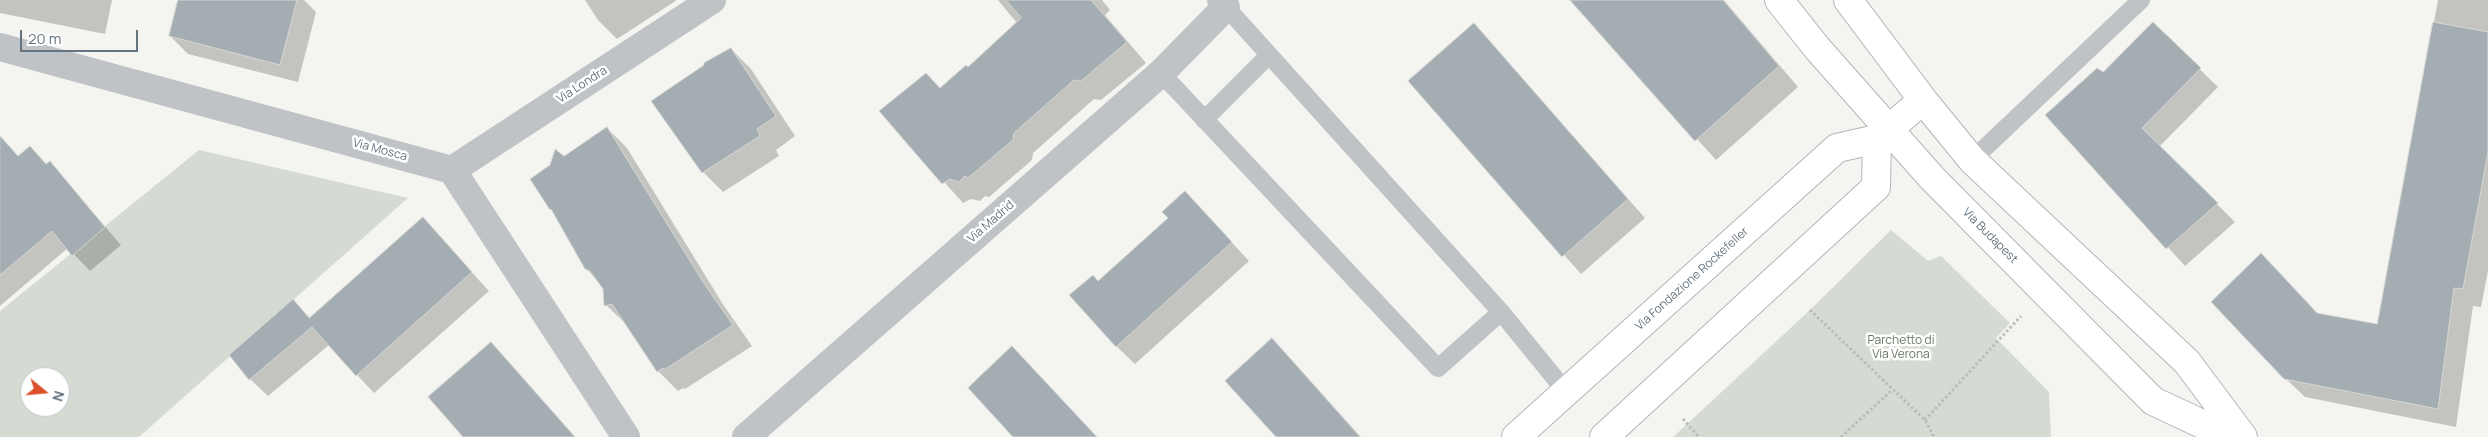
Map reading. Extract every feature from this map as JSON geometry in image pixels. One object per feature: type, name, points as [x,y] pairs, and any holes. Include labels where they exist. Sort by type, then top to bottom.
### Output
[{"type":"main road","name":"Via Budapest","points":[[1779,0],[1883,134],[1932,178],[2153,401],[2230,437]]},
{"type":"main road","points":[[1848,0],[1923,100],[1972,160],[2187,362],[2243,437]]},
{"type":"main road","name":"Via Fondazione Rockefeller","points":[[1516,437],[1837,148],[1883,134],[1923,100]]},
{"type":"main road","points":[[1604,437],[1876,187],[1883,134]]},
{"type":"street","name":"Via Londra","points":[[452,170],[712,0]]},
{"type":"street","name":"Via Madrid","points":[[746,437],[1160,73],[1223,4]]},
{"type":"street","name":"Via Mosca","points":[[0,47],[452,170]]},
{"type":"street","points":[[452,170],[626,437]]},
{"type":"lane","points":[[1972,160],[2141,0]]},
{"type":"lane","points":[[1223,4],[1501,312],[1567,393]]},
{"type":"lane","points":[[1204,120],[1269,55]]},
{"type":"lane","points":[[1160,73],[1438,368],[1501,312]]},
{"type":"path","points":[[1810,310],[1925,420],[1934,437]]},
{"type":"path","points":[[1925,420],[2021,316]]},
{"type":"path","points":[[1841,437],[1892,390]]},
{"type":"path","points":[[1683,419],[1699,437]]},
{"type":"green space","points":[[199,150],[408,198],[139,437],[0,437],[0,311]]},
{"type":"green space","name":"Parchetto di Via Verona","points":[[1891,230],[1928,261],[1941,256],[2010,323],[1996,338],[2049,392],[2051,437],[1673,437],[1810,310]]},
{"type":"building","points":[[178,0],[297,0],[280,65],[169,36]]},
{"type":"building","points":[[1006,0],[1091,0],[1127,42],[1081,81],[1074,80],[1014,133],[1013,140],[968,178],[965,176],[959,182],[950,179],[942,184],[879,111],[926,73],[940,88],[966,65],[968,67],[1021,18]]},
{"type":"building","points":[[1570,0],[1723,0],[1779,66],[1695,141]]},
{"type":"building","points":[[2153,22],[2201,68],[2142,128],[2218,203],[2166,249],[2045,115],[2097,68],[2103,72]]},
{"type":"building","points":[[2433,22],[2488,32],[2488,152],[2463,289],[2454,288],[2438,409],[2284,379],[2211,302],[2261,253],[2317,313],[2377,324]]},
{"type":"building","points":[[1474,23],[1628,199],[1562,257],[1408,81]]},
{"type":"building","points":[[731,48],[776,116],[757,129],[760,136],[702,173],[651,101],[704,65],[704,63]]},
{"type":"building","points":[[607,127],[705,285],[733,325],[664,370],[663,368],[657,372],[612,304],[604,306],[603,289],[590,271],[585,269],[551,209],[530,179],[550,165],[555,149],[564,156]]},
{"type":"building","points":[[0,136],[18,156],[30,146],[46,164],[50,161],[105,227],[72,256],[52,231],[0,275]]},
{"type":"building","points":[[1185,191],[1232,242],[1116,347],[1069,295],[1093,275],[1098,281],[1168,218],[1162,212]]},
{"type":"building","points":[[423,217],[472,272],[356,376],[312,327],[249,380],[229,355],[293,299],[309,318]]},
{"type":"building","points":[[1272,338],[1360,437],[1276,437],[1225,381]]},
{"type":"building","points":[[491,342],[575,437],[463,437],[428,397]]},
{"type":"building","points":[[1012,346],[1097,437],[1013,437],[968,388]]}]
